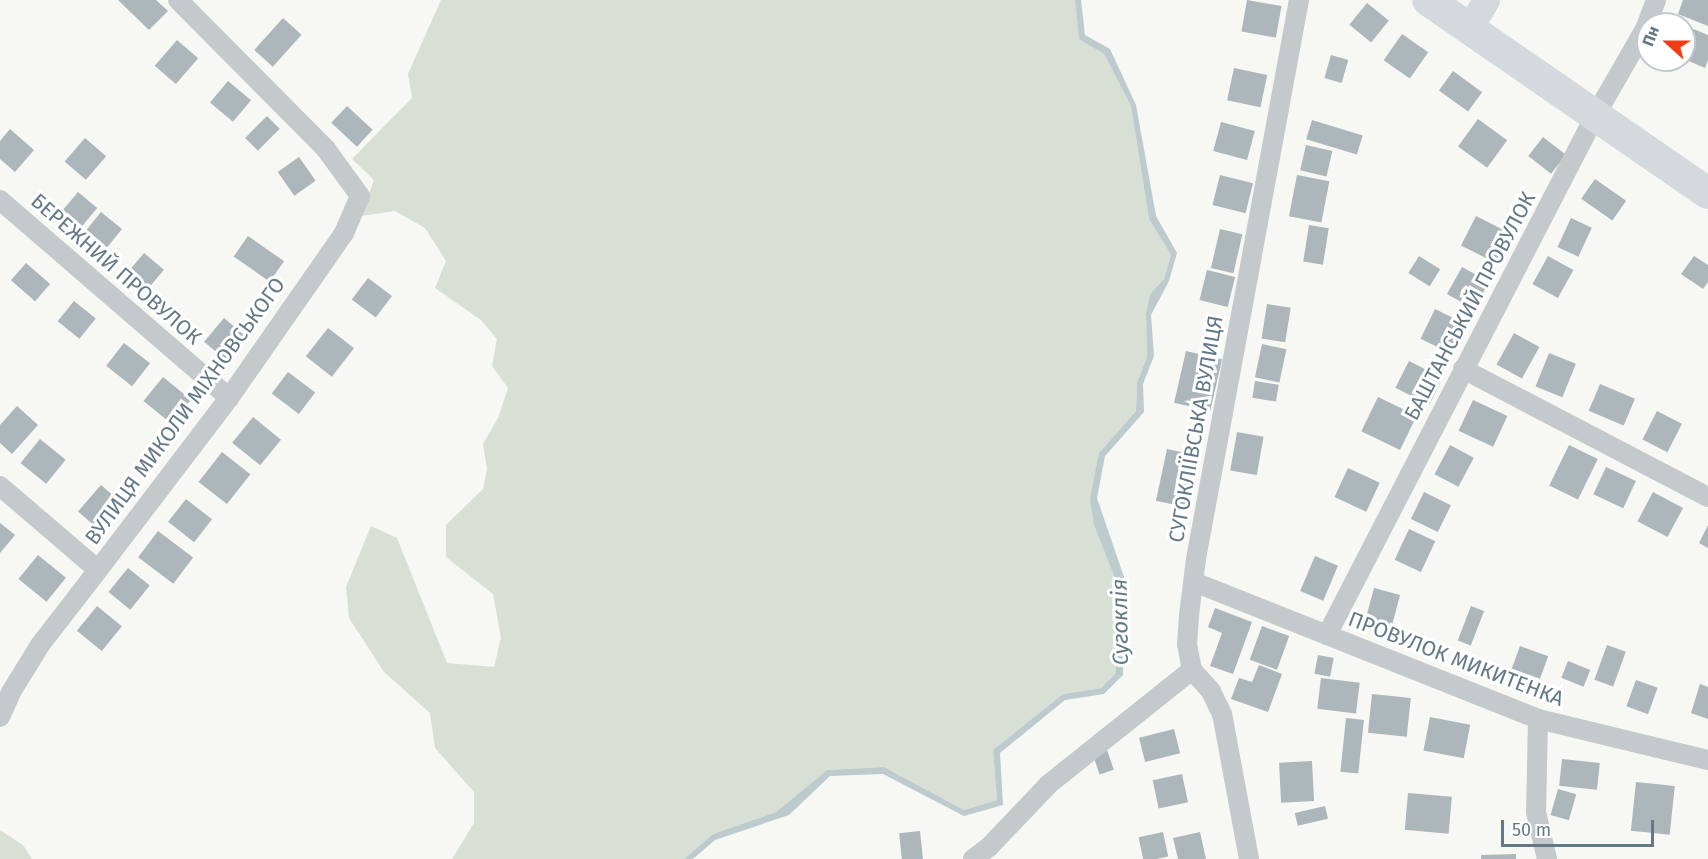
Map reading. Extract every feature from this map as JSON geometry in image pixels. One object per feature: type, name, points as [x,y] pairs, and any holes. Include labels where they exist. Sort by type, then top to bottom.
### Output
[{"type":"main road","points":[[1428,0],[1468,30],[1708,193]]},
{"type":"street","name":"ВУЛИЦЯ МИКОЛИ МІХНОВСЬКОГО","points":[[0,486],[98,570],[228,398],[344,233],[360,196],[326,149],[178,0]]},
{"type":"street","name":"СУГОКЛІЇВСЬКА ВУЛИЦЯ","points":[[1192,670],[1187,645],[1194,582],[1299,0]]},
{"type":"street","points":[[1468,30],[1486,0]]},
{"type":"street","name":"БАШТАНСЬКИЙ ПРОВУЛОК","points":[[1327,635],[1595,116],[1645,29],[1656,0]]},
{"type":"street","name":"БЕРЕЖНИЙ ПРОВУЛОК","points":[[0,200],[228,398]]},
{"type":"street","points":[[1463,369],[1708,497]]},
{"type":"street","points":[[0,717],[11,692],[40,645],[98,570]]},
{"type":"street","name":"ПРОВУЛОК МИКИТЕНКА","points":[[1194,582],[1538,719],[1708,760]]},
{"type":"street","points":[[973,859],[988,847],[1049,784],[1192,670],[1211,691],[1222,714],[1249,859]]},
{"type":"street","points":[[1538,719],[1536,812],[1547,859]]},
{"type":"shaded area","points":[[441,0],[1075,0],[1079,38],[1104,54],[1131,106],[1149,219],[1171,255],[1164,279],[1150,294],[1146,313],[1147,357],[1137,383],[1136,411],[1099,453],[1094,525],[1116,581],[1116,673],[1101,688],[1063,694],[993,750],[997,800],[964,810],[884,767],[827,770],[776,812],[713,834],[684,859],[452,859],[474,823],[474,792],[435,748],[430,713],[384,672],[349,618],[346,587],[371,526],[397,538],[447,663],[494,667],[501,638],[493,594],[446,557],[446,525],[483,489],[487,469],[483,444],[498,418],[508,388],[492,366],[497,339],[481,320],[435,288],[446,261],[425,228],[395,211],[361,216],[374,180],[352,159],[412,98],[408,74]]},
{"type":"shaded area","points":[[0,830],[23,845],[32,859],[0,859]]},
{"type":"water","name":"Сугоклія","points":[[1075,0],[1081,0],[1085,35],[1110,49],[1136,105],[1156,216],[1177,253],[1169,281],[1151,315],[1154,356],[1143,384],[1144,412],[1105,456],[1097,498],[1124,577],[1123,675],[1104,694],[1065,700],[1000,753],[1003,805],[964,816],[883,774],[830,776],[789,815],[715,840],[693,859],[684,859],[713,834],[776,812],[827,770],[884,767],[964,810],[997,800],[993,750],[1063,694],[1101,688],[1116,673],[1116,581],[1094,525],[1090,499],[1099,453],[1136,411],[1137,383],[1147,357],[1146,313],[1150,294],[1164,279],[1171,255],[1149,219],[1131,106],[1104,54],[1079,39]]},
{"type":"building","points":[[118,0],[156,0],[168,11],[149,30]]},
{"type":"building","points":[[1247,0],[1281,6],[1276,38],[1241,32]]},
{"type":"building","points":[[1683,0],[1708,0],[1708,26],[1696,21],[1696,12],[1679,12]]},
{"type":"building","points":[[1367,3],[1389,21],[1371,42],[1349,25]]},
{"type":"building","points":[[283,18],[302,35],[273,67],[254,50]]},
{"type":"building","points":[[1696,30],[1708,35],[1708,60],[1705,68],[1696,64]]},
{"type":"building","points":[[1402,34],[1428,52],[1410,79],[1384,60]]},
{"type":"building","points":[[177,40],[198,58],[176,84],[155,66]]},
{"type":"building","points":[[1331,55],[1348,60],[1342,83],[1324,78]]},
{"type":"building","points":[[1234,68],[1267,75],[1260,107],[1227,100]]},
{"type":"building","points":[[1453,71],[1482,92],[1468,112],[1439,90]]},
{"type":"building","points":[[228,81],[251,100],[233,122],[210,102]]},
{"type":"building","points":[[347,106],[373,130],[357,147],[331,123]]},
{"type":"building","points":[[267,116],[280,129],[258,151],[245,138]]},
{"type":"building","points":[[1478,119],[1507,140],[1487,168],[1458,147]]},
{"type":"building","points":[[1312,120],[1363,135],[1357,155],[1306,139]]},
{"type":"building","points":[[1221,122],[1255,131],[1247,160],[1213,151]]},
{"type":"building","points":[[10,129],[34,150],[15,172],[0,159],[0,141]]},
{"type":"building","points":[[1543,137],[1566,155],[1551,174],[1528,156]]},
{"type":"building","points":[[85,138],[106,156],[86,180],[65,161]]},
{"type":"building","points":[[1306,145],[1332,151],[1326,176],[1300,170]]},
{"type":"building","points":[[299,157],[316,181],[294,196],[278,172]]},
{"type":"building","points":[[1220,175],[1253,183],[1245,213],[1213,205]]},
{"type":"building","points":[[1297,175],[1329,181],[1321,223],[1289,216]]},
{"type":"building","points":[[1595,179],[1626,201],[1612,220],[1581,199]]},
{"type":"building","points":[[78,192],[97,208],[80,228],[61,212]]},
{"type":"building","points":[[101,212],[122,229],[104,251],[83,234]]},
{"type":"building","points":[[1476,216],[1513,235],[1498,264],[1461,245]]},
{"type":"building","points":[[1571,218],[1592,228],[1578,257],[1557,247]]},
{"type":"building","points":[[1309,225],[1329,228],[1323,265],[1303,262]]},
{"type":"building","points":[[1220,229],[1242,234],[1233,273],[1211,268]]},
{"type":"building","points":[[248,236],[284,261],[270,282],[234,256]]},
{"type":"building","points":[[144,253],[164,270],[145,292],[125,275]]},
{"type":"building","points":[[1419,256],[1440,269],[1430,286],[1408,273]]},
{"type":"building","points":[[1548,256],[1573,270],[1558,298],[1532,284]]},
{"type":"building","points":[[1694,256],[1708,265],[1708,282],[1703,289],[1681,274]]},
{"type":"building","points":[[26,263],[50,284],[35,301],[11,280]]},
{"type":"building","points":[[1462,267],[1489,282],[1474,309],[1447,294]]},
{"type":"building","points":[[1207,270],[1235,277],[1228,307],[1200,300]]},
{"type":"building","points":[[368,278],[392,296],[376,318],[352,300]]},
{"type":"building","points":[[74,301],[96,319],[79,339],[58,321]]},
{"type":"building","points":[[1267,304],[1291,308],[1285,342],[1262,339]]},
{"type":"building","points":[[1435,309],[1466,324],[1451,354],[1421,339]]},
{"type":"building","points":[[224,318],[247,337],[227,361],[204,342]]},
{"type":"building","points":[[328,328],[354,348],[332,377],[306,356]]},
{"type":"building","points":[[1514,333],[1539,347],[1522,379],[1497,364]]},
{"type":"building","points":[[124,343],[150,363],[132,386],[106,366]]},
{"type":"building","points":[[1262,344],[1286,349],[1279,382],[1255,377]]},
{"type":"building","points":[[1186,351],[1222,359],[1210,411],[1174,403]]},
{"type":"building","points":[[1549,353],[1576,364],[1562,397],[1536,386]]},
{"type":"building","points":[[1409,361],[1443,378],[1429,405],[1395,388]]},
{"type":"building","points":[[288,372],[315,392],[299,414],[272,394]]},
{"type":"building","points":[[163,377],[191,400],[171,424],[143,401]]},
{"type":"building","points":[[1255,381],[1279,385],[1276,402],[1252,398]]},
{"type":"building","points":[[1600,384],[1635,399],[1624,426],[1589,411]]},
{"type":"building","points":[[1378,397],[1417,416],[1400,450],[1361,431]]},
{"type":"building","points":[[1473,400],[1507,416],[1493,447],[1459,431]]},
{"type":"building","points":[[17,406],[38,425],[12,454],[0,443],[0,425]]},
{"type":"building","points":[[1657,411],[1682,424],[1667,452],[1642,440]]},
{"type":"building","points":[[253,417],[281,440],[260,465],[232,443]]},
{"type":"building","points":[[1237,432],[1264,437],[1257,475],[1230,470]]},
{"type":"building","points":[[40,439],[66,460],[46,484],[20,463]]},
{"type":"building","points":[[1450,445],[1474,458],[1458,487],[1435,474]]},
{"type":"building","points":[[1569,445],[1598,459],[1578,499],[1549,485]]},
{"type":"building","points":[[1167,449],[1196,455],[1185,507],[1156,501]]},
{"type":"building","points":[[222,452],[250,474],[227,504],[199,482]]},
{"type":"building","points":[[1606,467],[1636,481],[1623,508],[1593,494]]},
{"type":"building","points":[[1348,468],[1380,483],[1366,512],[1334,497]]},
{"type":"building","points":[[101,485],[125,506],[102,532],[78,511]]},
{"type":"building","points":[[1424,492],[1451,505],[1438,532],[1411,519]]},
{"type":"building","points":[[1653,492],[1683,508],[1668,537],[1638,521]]},
{"type":"building","points":[[186,499],[212,519],[194,542],[168,522]]},
{"type":"building","points":[[0,523],[15,535],[0,553]]},
{"type":"building","points":[[1708,525],[1708,548],[1699,543]]},
{"type":"building","points":[[1409,529],[1435,541],[1421,572],[1395,560]]},
{"type":"building","points":[[158,531],[193,557],[173,584],[138,557]]},
{"type":"building","points":[[38,555],[66,578],[46,602],[18,579]]},
{"type":"building","points":[[1315,556],[1338,566],[1323,601],[1300,591]]},
{"type":"building","points":[[128,568],[150,586],[130,610],[108,592]]},
{"type":"building","points":[[1374,588],[1400,595],[1392,626],[1366,619]]},
{"type":"building","points":[[97,606],[122,626],[102,651],[77,631]]},
{"type":"building","points":[[1471,606],[1484,611],[1471,646],[1458,641]]},
{"type":"building","points":[[1215,608],[1252,622],[1233,674],[1210,666],[1222,633],[1208,627]]},
{"type":"building","points":[[1262,626],[1289,636],[1277,670],[1250,660]]},
{"type":"building","points":[[1607,645],[1626,652],[1613,687],[1594,680]]},
{"type":"building","points":[[1520,646],[1548,656],[1540,679],[1512,669]]},
{"type":"building","points":[[1318,655],[1334,658],[1330,677],[1314,674]]},
{"type":"building","points":[[1568,661],[1590,670],[1584,687],[1561,678]]},
{"type":"building","points":[[1259,665],[1282,674],[1268,712],[1231,699],[1239,678],[1252,682]]},
{"type":"building","points":[[1321,678],[1360,683],[1356,714],[1317,709]]},
{"type":"building","points":[[1636,680],[1658,688],[1648,714],[1626,706]]},
{"type":"building","points":[[1700,684],[1708,687],[1708,719],[1691,713]]},
{"type":"building","points":[[1372,694],[1411,698],[1407,737],[1368,733]]},
{"type":"building","points":[[1430,717],[1470,725],[1464,758],[1424,750]]},
{"type":"building","points":[[1346,718],[1364,720],[1358,774],[1340,772]]},
{"type":"building","points":[[1174,729],[1180,753],[1145,762],[1139,738]]},
{"type":"building","points":[[1106,747],[1114,770],[1100,775],[1092,752]]},
{"type":"building","points":[[1562,759],[1600,763],[1597,790],[1559,786]]},
{"type":"building","points":[[1312,761],[1314,801],[1281,803],[1279,763]]},
{"type":"building","points":[[1182,774],[1188,802],[1159,809],[1153,780]]},
{"type":"building","points":[[1636,782],[1675,786],[1670,835],[1631,831]]},
{"type":"building","points":[[1558,789],[1576,794],[1569,820],[1551,815]]},
{"type":"building","points":[[1408,793],[1452,797],[1449,834],[1405,830]]},
{"type":"building","points":[[1325,806],[1328,819],[1298,826],[1295,813]]},
{"type":"building","points":[[920,831],[923,859],[902,859],[899,833]]},
{"type":"building","points":[[1163,832],[1168,856],[1143,859],[1139,837]]},
{"type":"building","points":[[1200,832],[1206,859],[1178,859],[1173,838]]},
{"type":"building","points":[[1516,854],[1516,859],[1481,859],[1481,855]]}]
